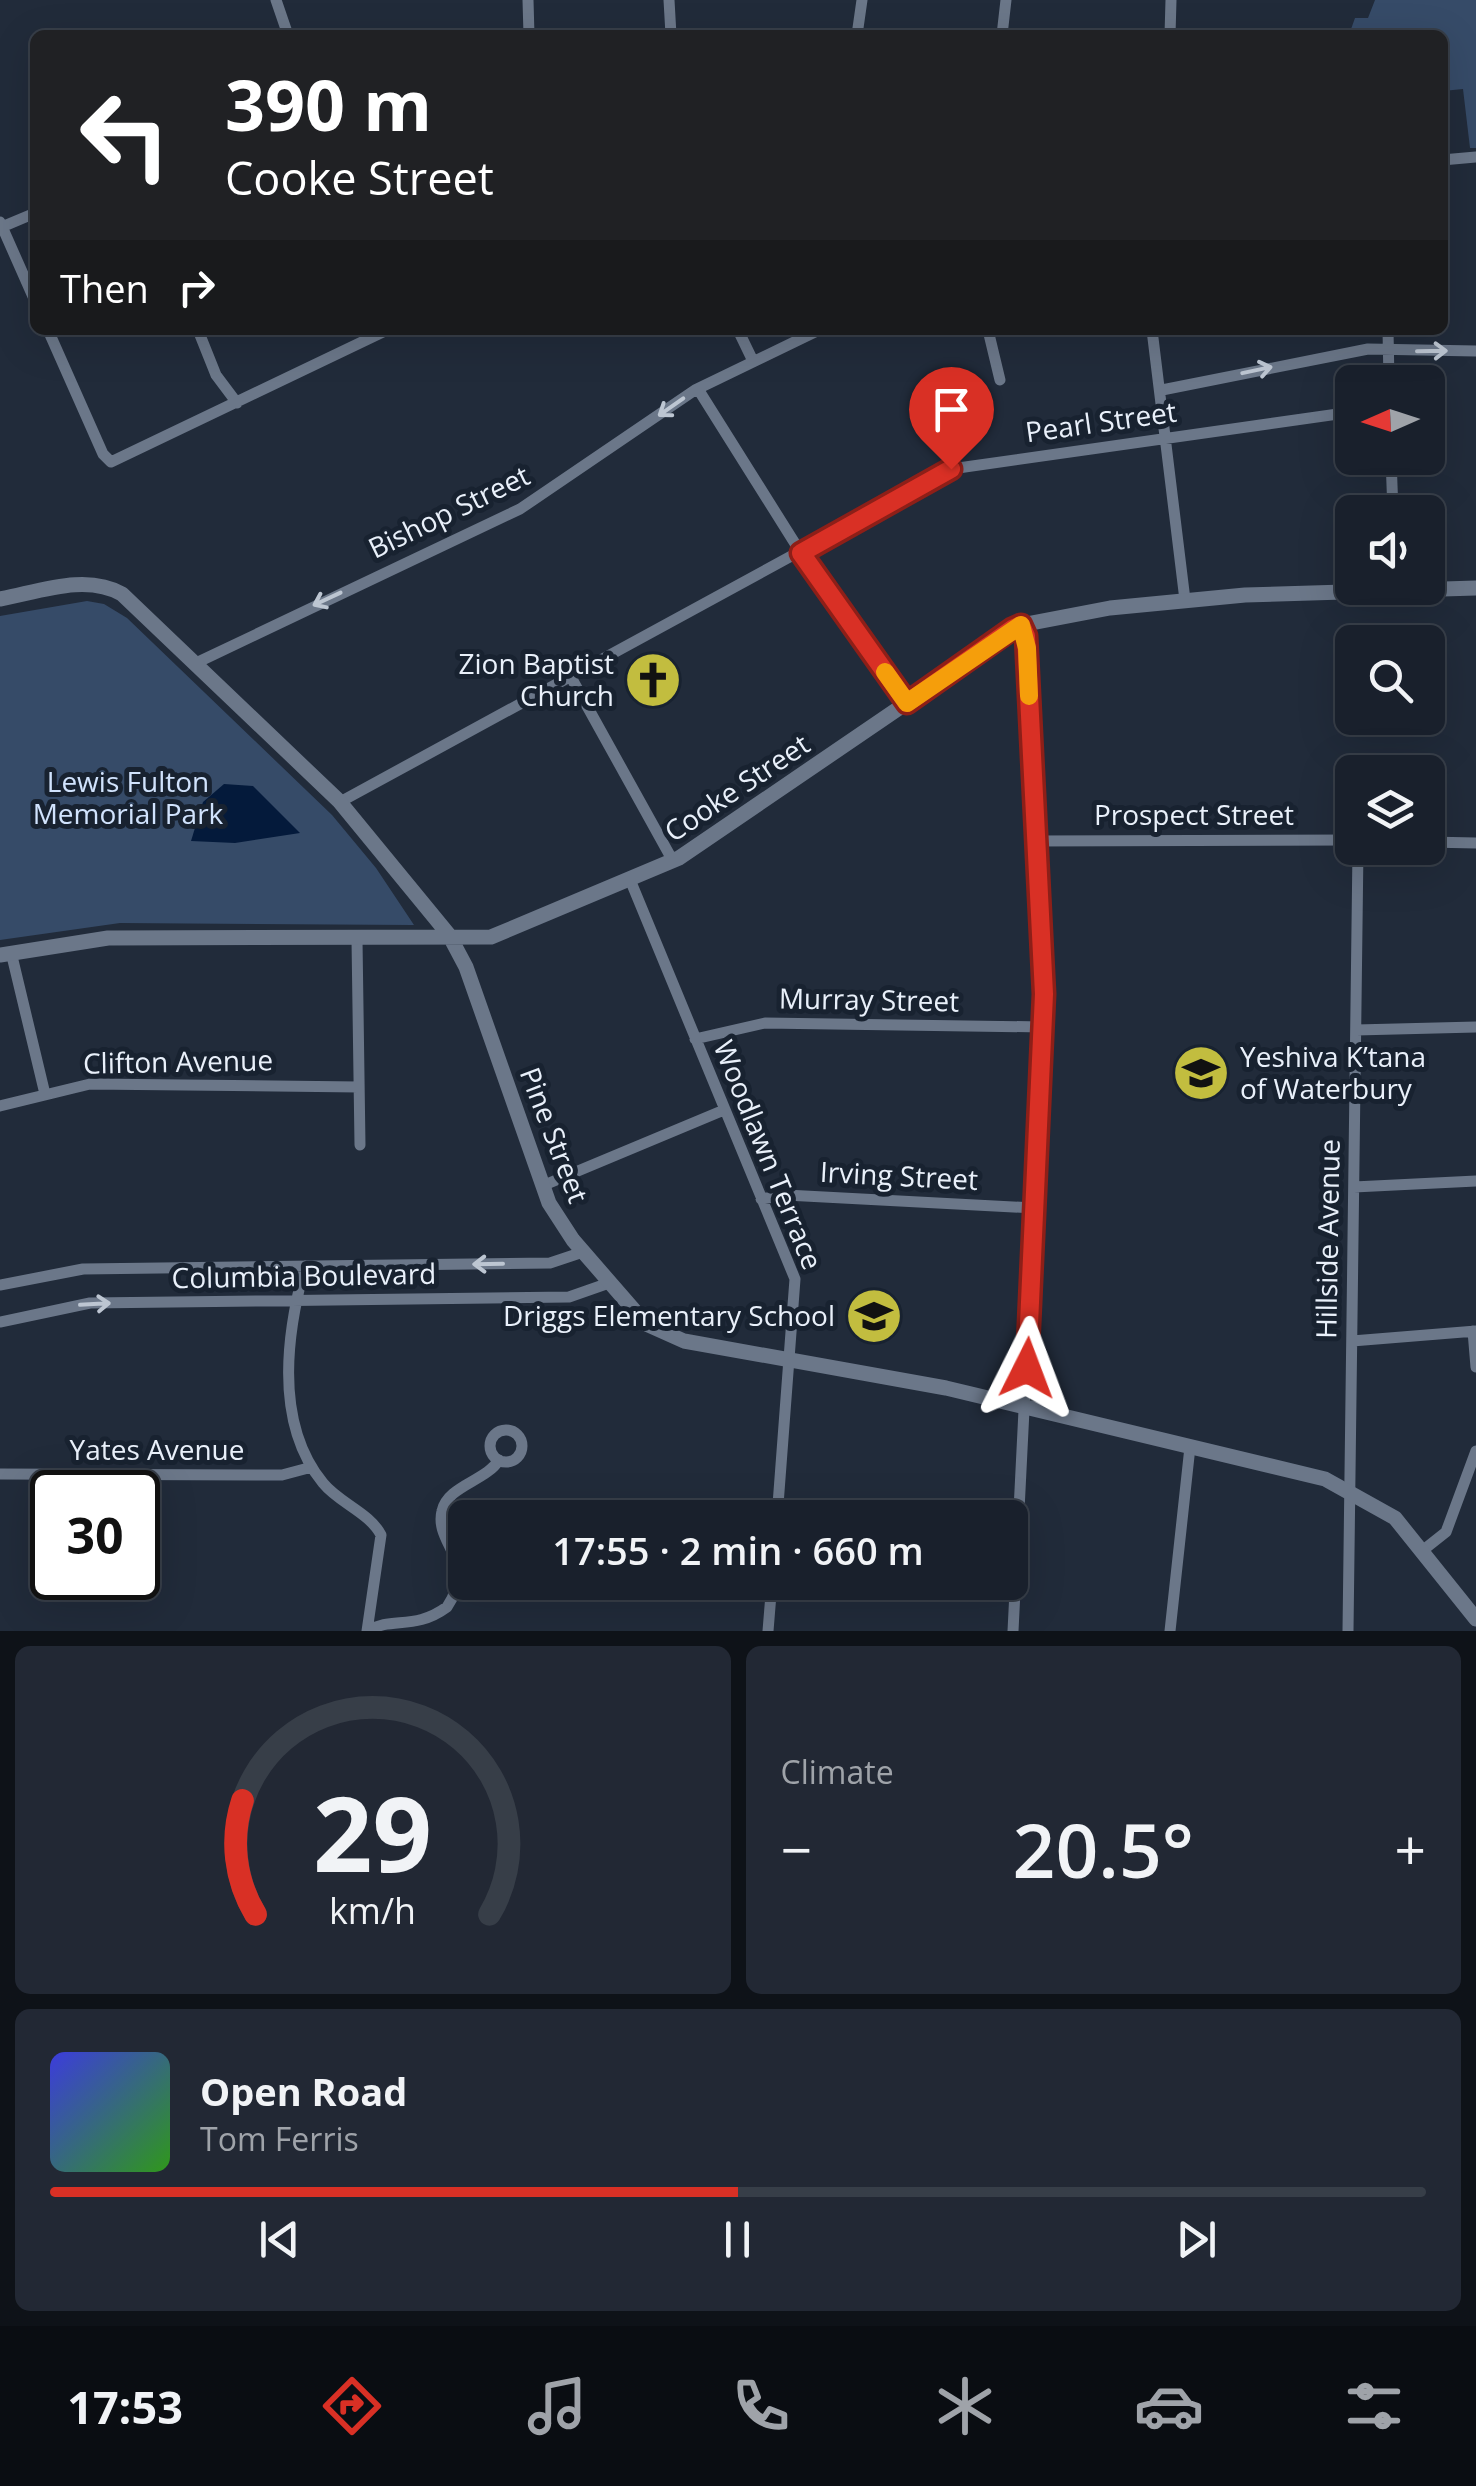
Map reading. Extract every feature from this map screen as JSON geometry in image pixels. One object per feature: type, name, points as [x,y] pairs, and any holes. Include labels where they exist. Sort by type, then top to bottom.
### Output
[{"type":"street","points":[[276,0],[286,30]]},
{"type":"street","points":[[528,0],[530,30]]},
{"type":"street","points":[[669,0],[671,30]]},
{"type":"street","points":[[859,30],[862,0]]},
{"type":"street","points":[[1003,30],[1006,0]]},
{"type":"street","points":[[1170,30],[1171,0]]},
{"type":"street","points":[[1448,159],[1476,157]]},
{"type":"street","points":[[30,215],[1,225],[30,290]]},
{"type":"street","points":[[50,335],[110,462],[377,335]]},
{"type":"street","points":[[200,335],[216,375],[237,404]]},
{"type":"street","points":[[740,335],[753,361]]},
{"type":"street","name":"Bishop Street","points":[[196,662],[520,509],[698,388],[808,335]]},
{"type":"street","points":[[989,335],[1000,380]]},
{"type":"street","points":[[1153,335],[1185,600]]},
{"type":"street","points":[[1388,335],[1389,365]]},
{"type":"street","points":[[1162,390],[1368,349],[1476,350]]},
{"type":"street","points":[[698,388],[801,553],[907,703]]},
{"type":"street","name":"Pearl Street","points":[[340,802],[572,679],[951,469],[1335,414]]},
{"type":"street","name":"Pine Street","points":[[0,599],[80,584],[110,587],[128,598],[340,802],[452,940],[542,1186],[560,1221],[636,1315],[663,1334],[1025,1407],[1325,1479],[1390,1514],[1476,1619]]},
{"type":"street","name":"Cooke Street","points":[[1445,588],[1476,588]]},
{"type":"street","name":"Cooke Street","points":[[6,953],[108,938],[491,938],[673,861],[1021,625],[1110,608],[1335,591]]},
{"type":"street","points":[[1018,1500],[1043,1027],[1027,648],[1021,625]]},
{"type":"street","points":[[572,679],[673,861]]},
{"type":"street","name":"Prospect Street","points":[[1036,841],[1335,840]]},
{"type":"street","points":[[1445,842],[1476,843]]},
{"type":"street","name":"Hillside Avenue","points":[[1348,1631],[1358,865]]},
{"type":"street","name":"Woodlawn Terrace","points":[[631,882],[795,1279],[778,1500]]},
{"type":"street","points":[[357,940],[360,1145]]},
{"type":"street","points":[[6,953],[46,1094]]},
{"type":"street","name":"Murray Street","points":[[695,1039],[765,1023],[1043,1027]]},
{"type":"street","points":[[1356,1030],[1476,1028]]},
{"type":"street","name":"Clifton Avenue","points":[[0,1106],[90,1084],[359,1086]]},
{"type":"street","points":[[542,1186],[724,1110]]},
{"type":"street","points":[[1354,1187],[1476,1181]]},
{"type":"street","name":"Irving Street","points":[[761,1199],[786,1195],[1034,1208]]},
{"type":"street","name":"Columbia Boulevard","points":[[0,1286],[82,1269],[550,1263],[584,1252]]},
{"type":"street","points":[[305,1266],[290,1323],[292,1412],[312,1468],[331,1492],[375,1525],[381,1535],[367,1631],[385,1626],[396,1630],[431,1620],[451,1602],[458,1570],[442,1524],[442,1508],[452,1496],[491,1472],[499,1460]]},
{"type":"street","name":"Columbia Boulevard","points":[[0,1322],[90,1303],[569,1298],[608,1283]]},
{"type":"street","points":[[1352,1340],[1475,1331],[1476,1367]]},
{"type":"street","points":[[1170,1631],[1190,1447]]},
{"type":"street","points":[[1422,1551],[1446,1532],[1476,1451]]},
{"type":"street","name":"Yates Avenue","points":[[0,1474],[282,1475],[312,1468]]},
{"type":"street","points":[[768,1631],[771,1600]]},
{"type":"street","points":[[1013,1600],[1013,1631]]},
{"type":"green space","points":[[1375,0],[1476,0],[1476,148],[1470,148],[1463,89],[1448,90],[1448,30],[1351,30],[1355,18],[1368,18]]},
{"type":"green space","name":"Lewis Fulton Memorial Park","points":[[87,601],[104,604],[127,618],[332,815],[376,868],[414,925],[120,923],[0,940],[0,616]]},
{"type":"shaded area","points":[[224,784],[253,786],[300,833],[235,843],[191,841],[203,802]]},
{"type":"slow traffic","points":[[885,672],[907,703],[993,640],[1021,625],[1026,636],[1029,696]]},
{"type":"place","name":"Zion Baptist Church","points":[[653,680]]},
{"type":"place","name":"Yeshiva K’tana of Waterbury","points":[[1201,1073]]},
{"type":"place","name":"Driggs Elementary School","points":[[874,1316]]},
{"type":"route","points":[[951,469],[801,553],[907,703],[1012,629],[1021,625],[1026,636],[1044,994],[1027,1368]]}]
